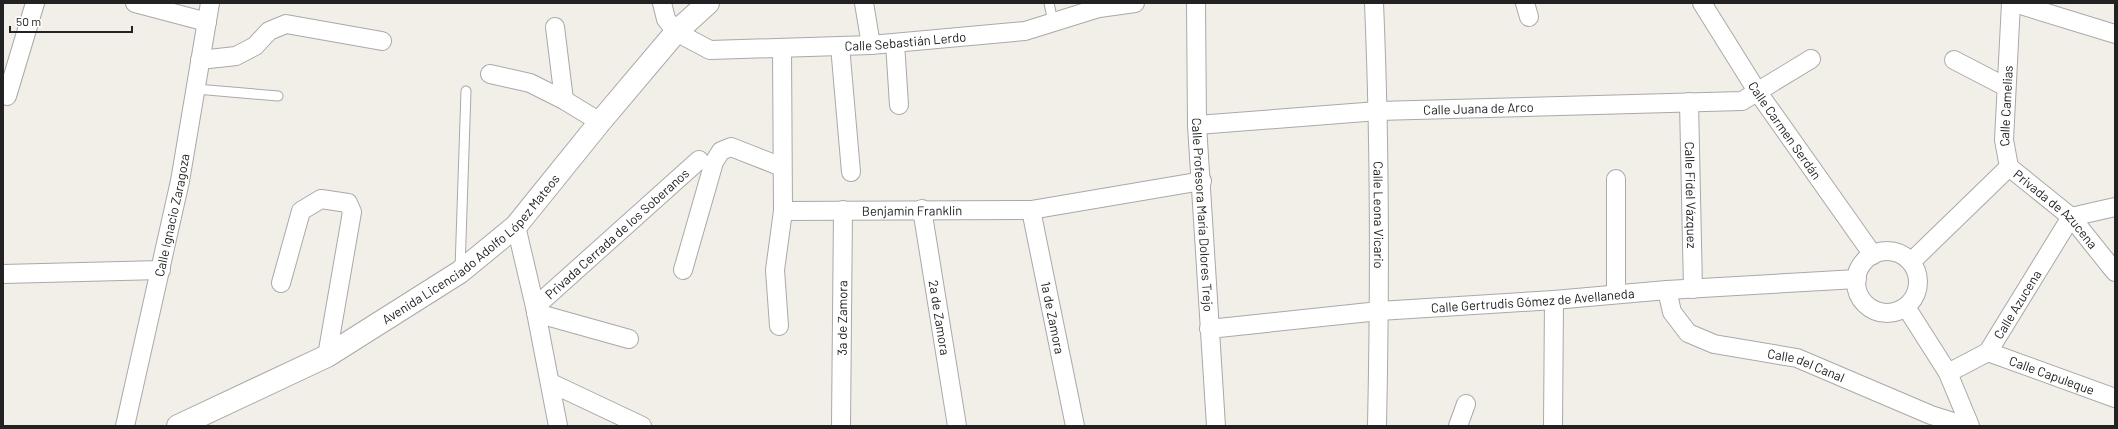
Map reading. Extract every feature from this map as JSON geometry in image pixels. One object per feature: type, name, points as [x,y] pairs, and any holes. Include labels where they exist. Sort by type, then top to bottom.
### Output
[{"type":"street","points":[[7,96],[36,3]]},
{"type":"street","points":[[135,3],[207,22]]},
{"type":"street","name":"Calle Ignacio Zaragoza","points":[[125,426],[180,181],[210,3]]},
{"type":"street","points":[[662,3],[666,20],[676,32]]},
{"type":"street","name":"Avenida Licenciado Adolfo López Mateos","points":[[188,424],[327,356],[460,272],[516,226],[600,122],[676,32],[708,3]]},
{"type":"street","name":"Calle Sebastián Lerdo","points":[[676,32],[710,50],[872,45],[1025,31],[1099,8],[1135,3]]},
{"type":"street","name":"Calle Profesora María Dolores Trejo","points":[[1196,3],[1197,126],[1202,181],[1209,329],[1216,426]]},
{"type":"street","name":"Calle Leona Vicario","points":[[1374,3],[1378,111],[1379,311],[1377,426]]},
{"type":"street","name":"Calle Carmen Serdán","points":[[1702,3],[1757,91],[1873,255]]},
{"type":"street","points":[[2012,3],[2115,34]]},
{"type":"street","name":"Calle Camelias","points":[[2009,168],[2004,140],[2012,3]]},
{"type":"street","points":[[869,5],[872,45]]},
{"type":"street","points":[[200,60],[236,56],[255,46],[269,31],[286,24],[382,40]]},
{"type":"street","points":[[555,27],[564,100]]},
{"type":"street","points":[[895,43],[899,105]]},
{"type":"street","points":[[840,46],[851,172]]},
{"type":"street","points":[[779,326],[775,270],[783,211],[782,48]]},
{"type":"street","name":"Calle Juana de Arco","points":[[1197,126],[1378,111],[1742,101],[1811,59]]},
{"type":"street","points":[[1954,60],[2006,88]]},
{"type":"street","points":[[490,74],[530,83],[564,100],[600,122]]},
{"type":"street","name":"Calle Fidel Vázquez","points":[[1689,102],[1693,289]]},
{"type":"street","points":[[683,270],[714,162],[721,151],[731,147],[782,167]]},
{"type":"street","name":"Privada Cerrada de los Soberanos","points":[[536,310],[699,160]]},
{"type":"street","points":[[1911,262],[2009,168]]},
{"type":"street","name":"Privada de Azucena","points":[[2009,168],[2070,217],[2115,272]]},
{"type":"street","points":[[1616,179],[1616,293]]},
{"type":"street","name":"Benjamín Franklin","points":[[783,211],[922,209],[1031,210],[1202,181]]},
{"type":"street","points":[[281,283],[301,211],[321,199],[348,203],[352,212],[327,356]]},
{"type":"street","points":[[2070,217],[2115,208]]},
{"type":"street","name":"2a de Zamora","points":[[922,209],[957,426]]},
{"type":"street","name":"3a de Zamora","points":[[840,426],[843,210]]},
{"type":"street","name":"1a de Zamora","points":[[1031,210],[1075,426]]},
{"type":"street","name":"Calle Azucena","points":[[1948,373],[1988,352],[2070,217]]},
{"type":"street","name":"Privada Cerrada de los Soberanos","points":[[516,226],[536,310],[558,426]]},
{"type":"street","points":[[1883,252],[1893,252],[1903,256],[1911,262],[1916,271],[1917,286],[1912,300],[1906,307],[1897,312],[1887,313],[1868,307],[1861,299],[1857,289],[1857,279],[1862,265],[1873,255],[1883,252]]},
{"type":"street","points":[[3,274],[161,270]]},
{"type":"street","name":"Calle Gertrudis Gómez de Avellaneda","points":[[1209,329],[1379,311],[1554,300],[1616,293],[1857,279]]},
{"type":"street","name":"Calle del Canal","points":[[1667,290],[1672,312],[1688,333],[1714,344],[1797,358],[1931,415],[1966,426]]},
{"type":"street","points":[[1553,426],[1554,300]]},
{"type":"street","points":[[1906,307],[1948,373],[1970,426]]},
{"type":"street","points":[[536,310],[629,339]]},
{"type":"street","name":"Calle Capuleque","points":[[1988,352],[2115,398]]},
{"type":"street","points":[[551,383],[642,426]]},
{"type":"street","points":[[1458,426],[1466,404]]},
{"type":"lane","points":[[1049,3],[1053,22]]},
{"type":"lane","points":[[196,89],[278,96]]},
{"type":"lane","points":[[460,272],[466,91]]}]
